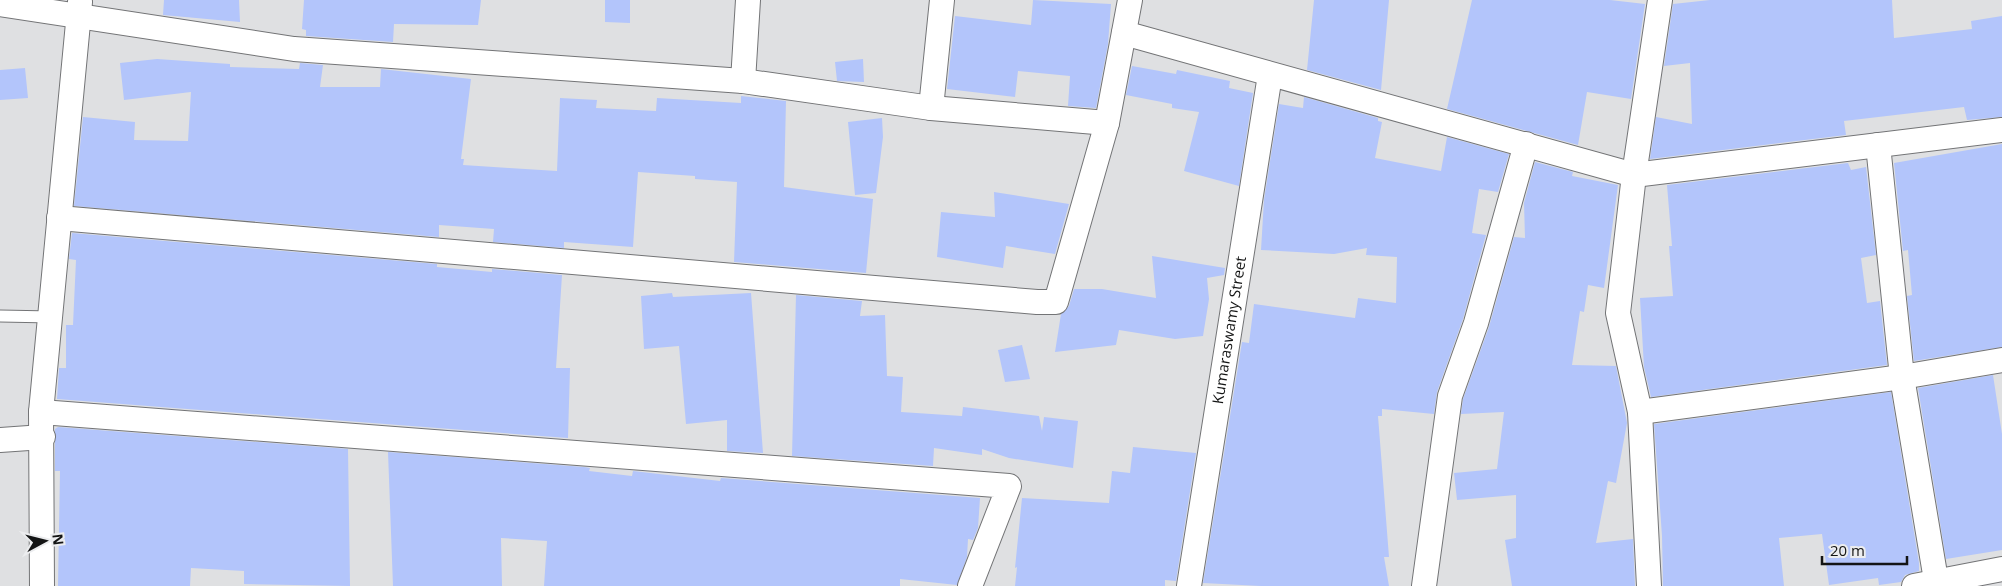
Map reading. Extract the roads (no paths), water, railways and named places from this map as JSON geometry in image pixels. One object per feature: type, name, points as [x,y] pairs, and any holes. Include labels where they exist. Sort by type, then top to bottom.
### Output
[{"type":"street","points":[[743,81],[748,0]]},
{"type":"street","points":[[931,108],[942,0]]},
{"type":"street","points":[[59,218],[1017,301],[1056,302],[1107,123],[1130,0]]},
{"type":"street","points":[[1649,586],[1640,412],[1618,313],[1634,175],[1660,0]]},
{"type":"street","points":[[0,4],[80,8],[294,49],[743,81],[931,108],[1107,123]]},
{"type":"street","points":[[42,586],[43,437],[41,412],[52,318],[59,218],[80,8]]},
{"type":"street","points":[[1124,33],[1634,175],[2002,130]]},
{"type":"street","name":"Kumaraswamy Street","points":[[1189,586],[1270,75]]},
{"type":"street","points":[[1424,586],[1450,396],[1476,323],[1526,144]]},
{"type":"street","points":[[1878,145],[1902,377],[1929,585],[2002,569]]},
{"type":"street","points":[[1640,412],[1902,377],[2002,360]]},
{"type":"street","points":[[41,412],[1009,486],[970,586]]},
{"type":"street","points":[[0,440],[43,437]]},
{"type":"lane","points":[[0,316],[52,318]]}]
